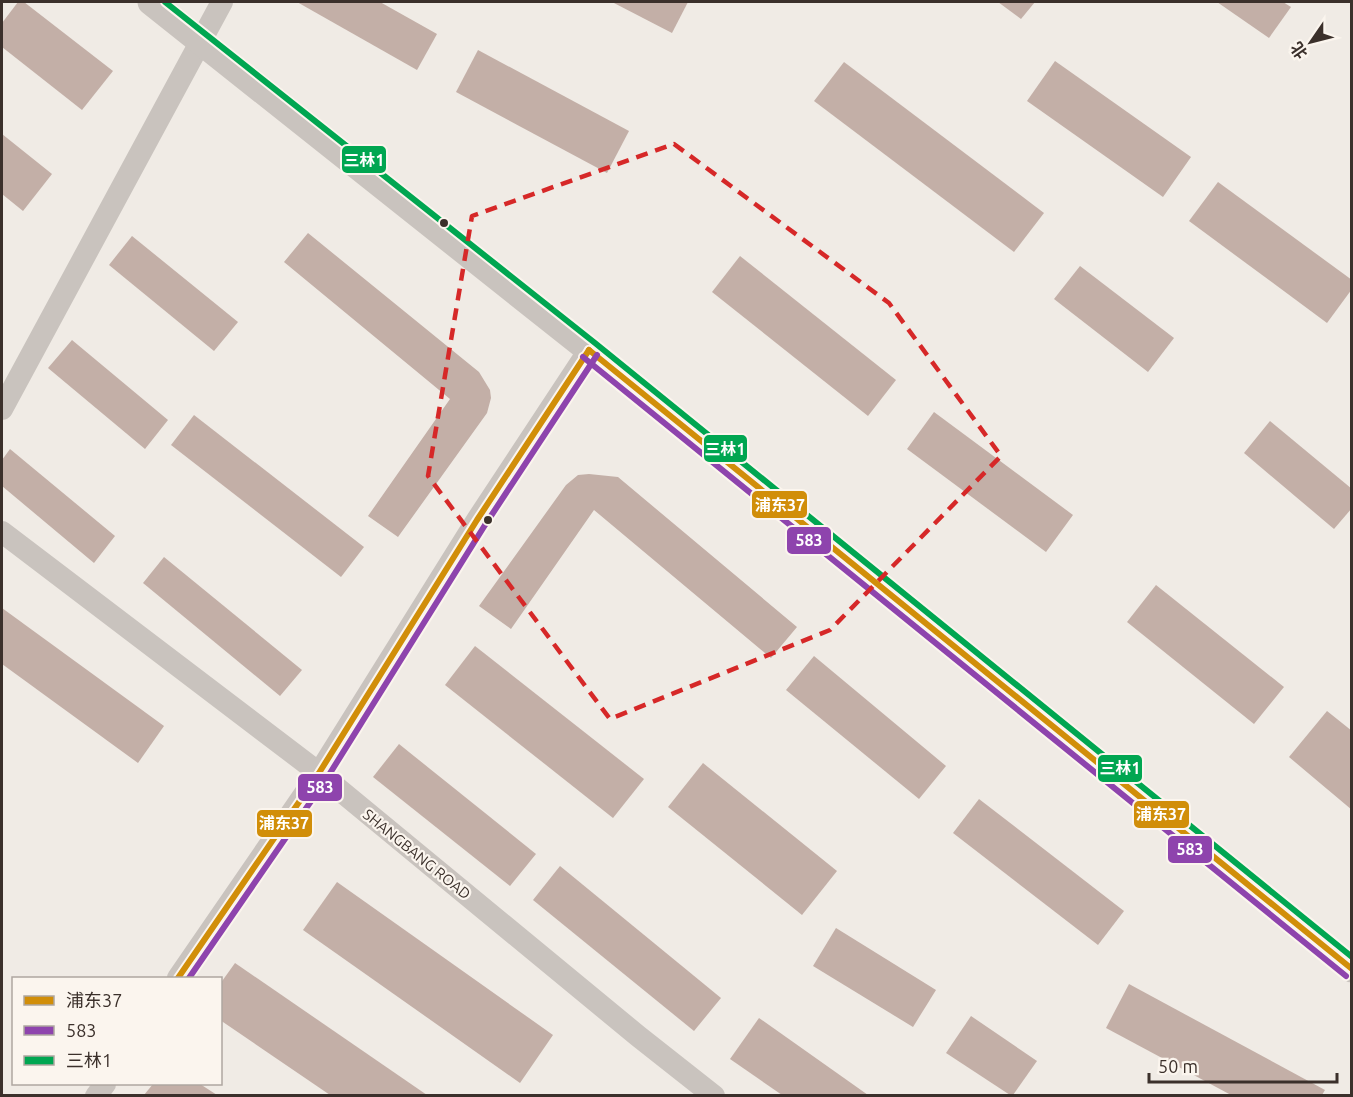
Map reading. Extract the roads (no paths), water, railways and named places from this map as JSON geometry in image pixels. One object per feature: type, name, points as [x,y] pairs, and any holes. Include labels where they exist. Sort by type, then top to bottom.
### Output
[{"type":"street","points":[[151,2],[589,350],[1352,969]]},
{"type":"street","points":[[2,409],[222,2]]},
{"type":"street","points":[[179,977],[319,773],[477,520],[589,350]]},
{"type":"street","name":"SHANGBANG ROAD","points":[[2,532],[319,773],[638,1036],[714,1095]]}]
